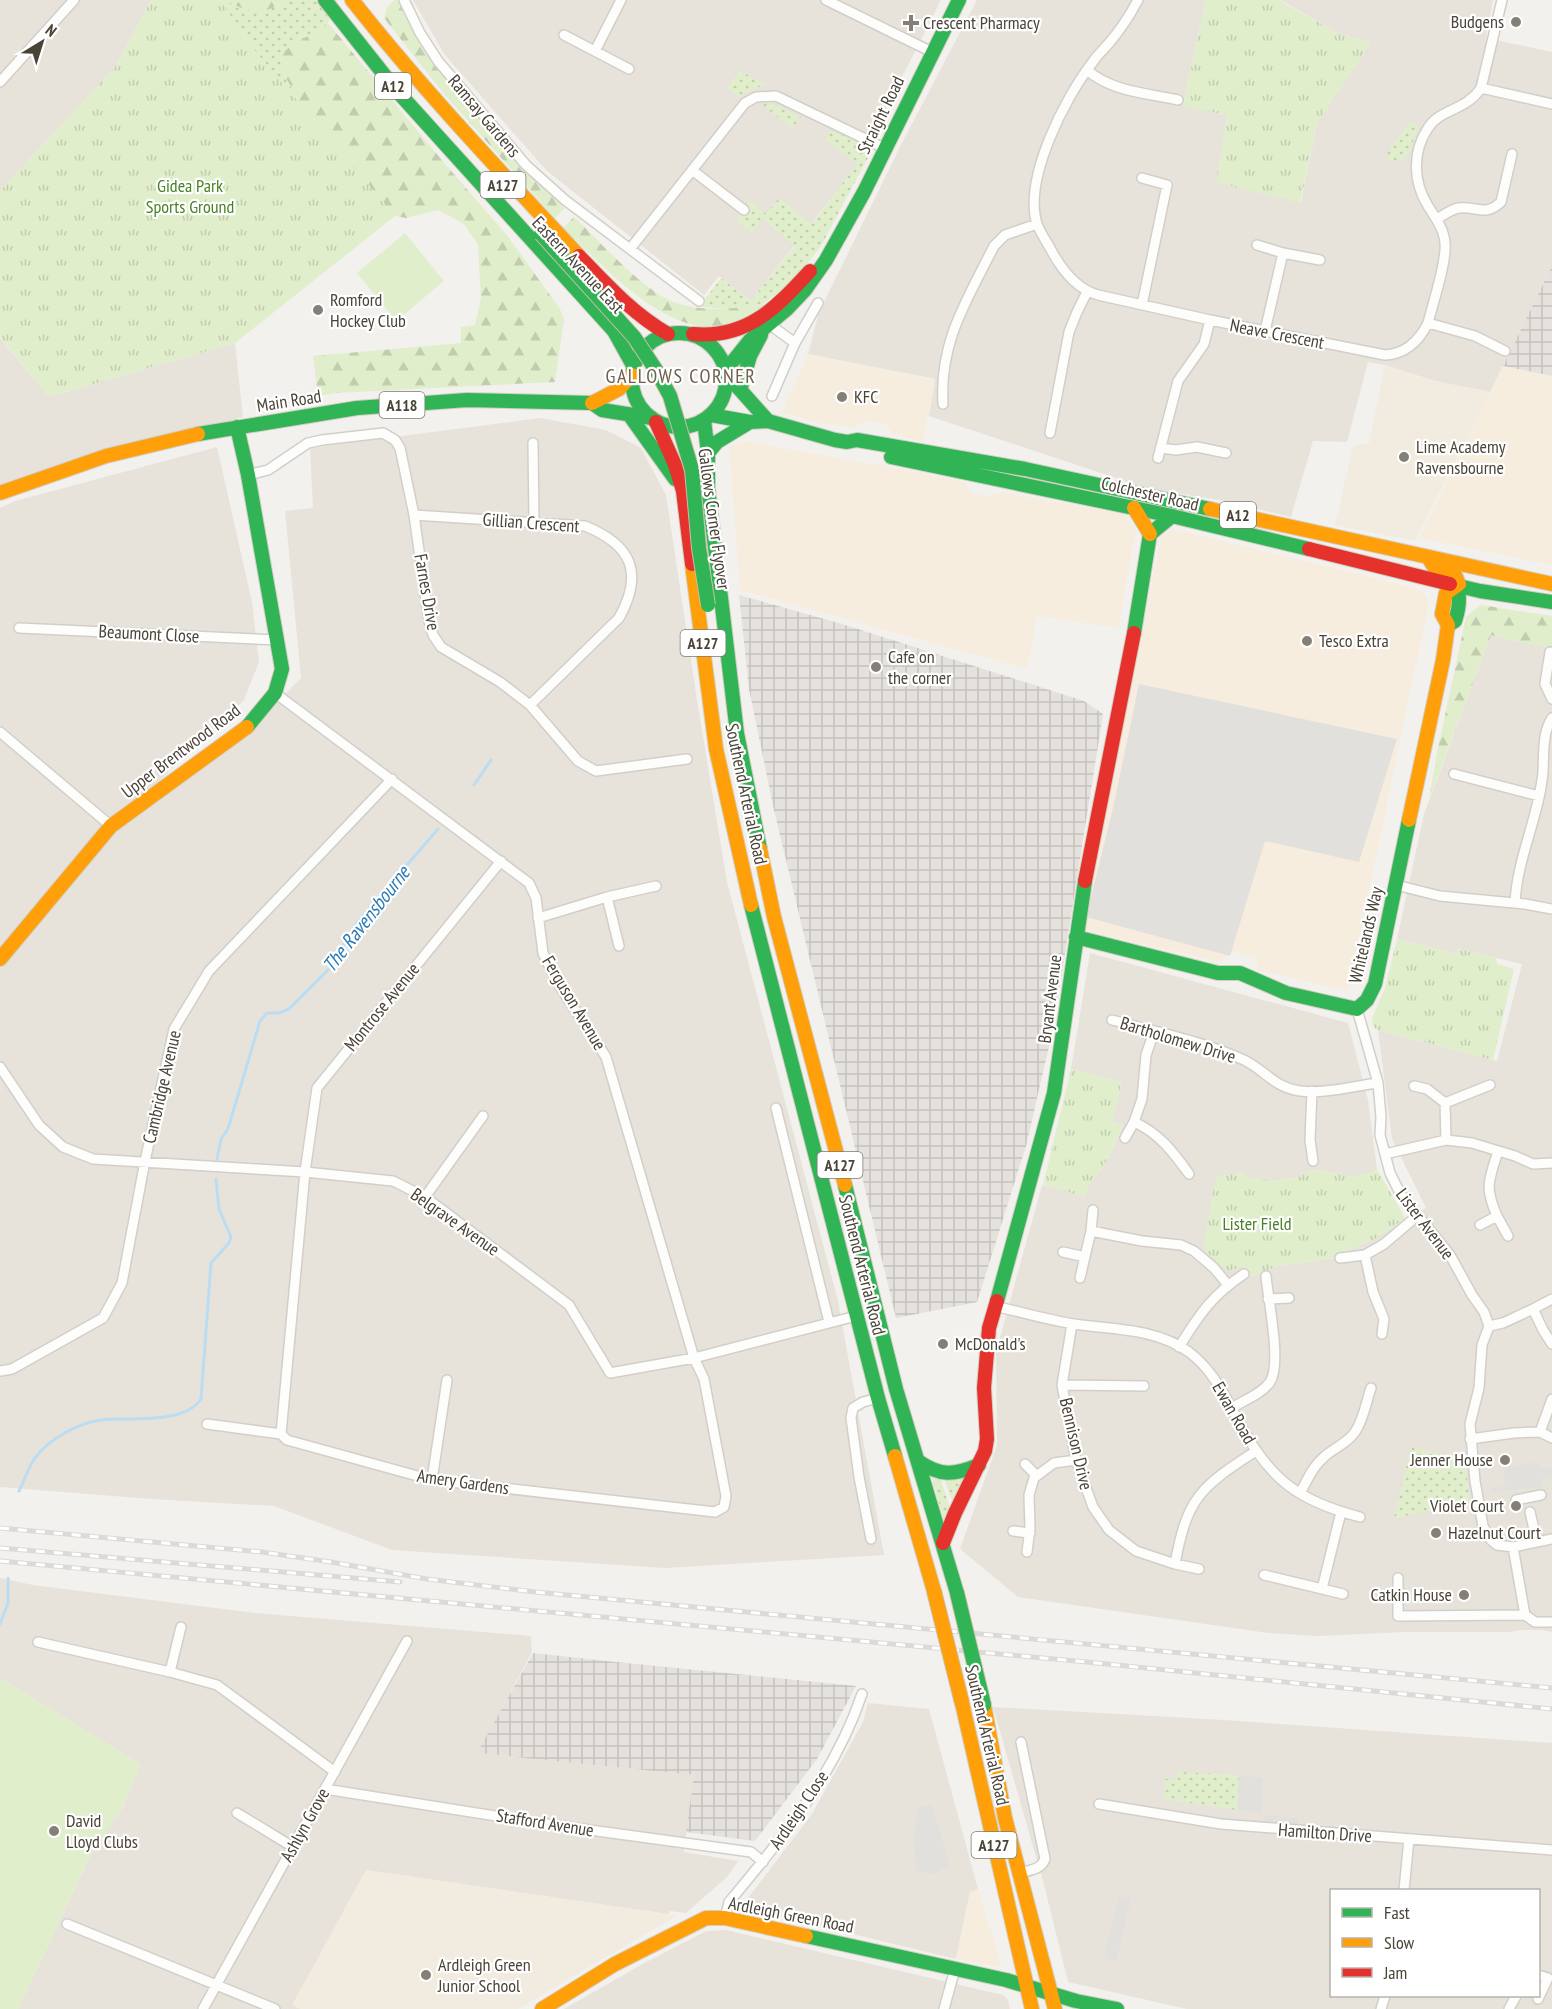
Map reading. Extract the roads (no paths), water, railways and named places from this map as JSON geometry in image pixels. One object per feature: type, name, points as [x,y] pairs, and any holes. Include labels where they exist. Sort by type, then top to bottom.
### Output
[{"type":"main road","name":"Eastern Avenue East","points":[[325,0],[397,91],[614,331],[633,371]]},
{"type":"main road","name":"Straight Road","points":[[726,372],[750,340],[805,290],[835,245],[959,0]]},
{"type":"main road","name":"Eastern Avenue East","points":[[354,1],[465,136],[631,310],[668,334]]},
{"type":"main road","name":"A127","points":[[465,136],[541,234]]},
{"type":"main road","name":"A127","points":[[465,168],[541,234]]},
{"type":"main road","name":"Gallows Corner Flyover","points":[[541,234],[634,337],[670,396],[692,470],[699,548],[708,605]]},
{"type":"main road","name":"Straight Road","points":[[693,334],[724,334],[753,322],[780,301],[835,245]]},
{"type":"main road","points":[[740,390],[750,356],[769,324]]},
{"type":"main road","points":[[680,332],[693,334],[704,339],[722,358],[726,372],[726,390],[723,399],[707,418],[696,424],[678,427],[654,420],[638,404],[634,394],[633,371],[643,348],[654,339],[668,334],[680,332]]},
{"type":"main road","name":"Main Road","points":[[592,403],[600,397],[621,389],[633,371]]},
{"type":"main road","points":[[726,372],[768,421]]},
{"type":"main road","name":"Main Road","points":[[0,493],[106,456],[165,441],[357,408],[467,400],[592,403],[602,410],[654,420]]},
{"type":"main road","points":[[630,416],[675,479],[685,504]]},
{"type":"main road","name":"Southend Arterial Road","points":[[707,418],[708,488],[737,733],[774,917],[847,1192],[896,1389],[957,1593],[984,1705],[999,1790],[1055,2009]]},
{"type":"main road","name":"Colchester Road","points":[[707,418],[750,422],[768,421],[848,442],[857,440],[1025,469],[1552,584]]},
{"type":"main road","name":"Southend Arterial Road","points":[[654,420],[679,474],[685,504],[716,749],[755,924],[878,1398],[934,1591],[1032,2009]]},
{"type":"main road","points":[[708,453],[717,442],[750,422]]},
{"type":"main road","name":"Upper Brentwood Road","points":[[0,959],[111,826],[250,725],[274,693],[282,669],[278,640],[237,427]]},
{"type":"main road","name":"Colchester Road","points":[[848,442],[855,448],[911,462],[1172,516],[1480,591],[1552,602]]},
{"type":"main road","points":[[1134,508],[1150,534],[1172,516]]},
{"type":"main road","name":"Bryant Avenue","points":[[943,1543],[985,1451],[987,1439],[984,1388],[989,1328],[1054,1093],[1091,843],[1136,626],[1150,534]]},
{"type":"main road","name":"A12","points":[[1428,557],[1436,570],[1455,575],[1458,585]]},
{"type":"main road","name":"Whitelands Way","points":[[1076,937],[1218,973],[1240,973],[1286,993],[1357,1009],[1366,1003],[1373,992],[1438,691],[1448,625],[1442,614],[1446,593],[1477,567]]},
{"type":"main road","name":"A127","points":[[708,605],[727,712],[737,733]]},
{"type":"main road","name":"A127","points":[[708,605],[716,749]]},
{"type":"main road","points":[[918,1461],[931,1471],[941,1474],[955,1474],[979,1465]]},
{"type":"main road","name":"A127","points":[[1027,1987],[1035,1976],[1026,1929],[1029,1906]]},
{"type":"main road","name":"Ardleigh Green Road","points":[[542,2009],[615,1964],[706,1918],[725,1918],[955,1969],[1117,2009]]},
{"type":"main road","points":[[1042,2009],[1052,1994]]},
{"type":"street","points":[[0,82],[74,0]]},
{"type":"street","name":"Ramsay Gardens","points":[[404,0],[420,33],[438,61],[526,165],[565,200],[699,302]]},
{"type":"street","points":[[596,51],[621,0]]},
{"type":"street","points":[[826,0],[932,52]]},
{"type":"street","name":"Neave Crescent","points":[[1138,0],[1074,89],[1058,120],[1036,181],[1037,224],[1062,268],[1087,292],[1142,306],[1375,354],[1394,355],[1414,344],[1428,323],[1445,253],[1443,233],[1421,194],[1417,180],[1416,161],[1420,144],[1428,127],[1439,117],[1468,103],[1482,88]]},
{"type":"street","points":[[1502,0],[1482,88],[1552,104]]},
{"type":"street","points":[[564,35],[629,69]]},
{"type":"street","points":[[1088,70],[1099,80],[1113,86],[1178,99]]},
{"type":"street","points":[[630,249],[745,103],[756,97],[776,96],[884,148]]},
{"type":"street","points":[[1437,219],[1455,209],[1472,208],[1484,211],[1495,208],[1501,202],[1512,154]]},
{"type":"street","points":[[692,170],[744,210]]},
{"type":"street","points":[[1142,178],[1167,185],[1142,306]]},
{"type":"street","points":[[943,404],[942,380],[953,329],[994,246],[1005,235],[1037,224]]},
{"type":"street","points":[[1257,245],[1320,260]]},
{"type":"street","points":[[1265,331],[1283,253]]},
{"type":"street","points":[[1050,433],[1069,332],[1087,292]]},
{"type":"street","points":[[772,396],[795,343],[818,303]]},
{"type":"street","points":[[1210,320],[1204,344],[1178,381],[1160,453],[1197,447],[1226,453]]},
{"type":"street","points":[[1428,323],[1475,336],[1505,351]]},
{"type":"street","points":[[769,324],[795,343]]},
{"type":"street","name":"Farnes Drive","points":[[248,475],[268,470],[308,443],[383,433],[395,440],[400,448],[414,516],[433,635],[441,647],[500,682],[530,705],[578,761],[596,771],[687,759]]},
{"type":"street","points":[[533,443],[534,522]]},
{"type":"street","name":"Gillian Crescent","points":[[414,516],[585,526],[603,533],[618,544],[628,560],[633,582],[619,618],[530,705]]},
{"type":"street","name":"Beaumont Close","points":[[19,628],[278,640]]},
{"type":"street","points":[[1550,652],[1545,684],[1552,699]]},
{"type":"street","name":"Ferguson Avenue","points":[[274,693],[529,883],[536,898],[543,953],[557,982],[606,1058],[694,1358]]},
{"type":"street","points":[[1515,903],[1520,869],[1539,796],[1545,743],[1552,717]]},
{"type":"street","points":[[0,732],[111,826]]},
{"type":"street","points":[[1454,774],[1539,796]]},
{"type":"street","name":"Cambridge Avenue","points":[[0,1371],[12,1369],[103,1318],[122,1283],[145,1161],[174,1029],[209,970],[392,779]]},
{"type":"street","name":"Montrose Avenue","points":[[305,1172],[317,1088],[501,861]]},
{"type":"street","points":[[1396,885],[1440,896],[1552,909]]},
{"type":"street","points":[[538,918],[607,897],[656,886]]},
{"type":"street","points":[[607,897],[619,946]]},
{"type":"street","name":"Lister Avenue","points":[[1357,1009],[1378,1083],[1382,1117],[1380,1135],[1394,1183],[1417,1216],[1450,1255],[1484,1312],[1489,1326]]},
{"type":"street","name":"Bartholomew Drive","points":[[1112,1020],[1215,1049],[1246,1061],[1272,1081],[1284,1086],[1312,1091],[1378,1083]]},
{"type":"street","points":[[1125,1138],[1142,1100],[1146,1055],[1154,1032]]},
{"type":"street","name":"Belgrave Avenue","points":[[0,1067],[39,1125],[63,1147],[93,1159],[305,1172],[393,1181],[425,1197],[569,1305],[610,1373],[694,1358],[856,1316]]},
{"type":"street","points":[[1445,1103],[1491,1085]]},
{"type":"street","points":[[1414,1086],[1428,1089],[1445,1103],[1446,1140]]},
{"type":"street","points":[[1312,1091],[1310,1140],[1313,1161]]},
{"type":"street","points":[[776,1108],[829,1322]]},
{"type":"street","points":[[425,1197],[483,1116]]},
{"type":"street","points":[[1134,1122],[1149,1128],[1159,1137],[1177,1156],[1189,1174]]},
{"type":"street","points":[[1385,1154],[1446,1140],[1472,1143],[1533,1164],[1552,1163]]},
{"type":"street","points":[[1498,1151],[1488,1187],[1489,1197],[1508,1236]]},
{"type":"street","points":[[281,1434],[305,1172]]},
{"type":"street","points":[[1080,1278],[1091,1231],[1093,1210]]},
{"type":"street","points":[[1340,1258],[1365,1255],[1384,1244],[1417,1216]]},
{"type":"street","points":[[1480,1225],[1497,1216]]},
{"type":"street","points":[[1091,1231],[1181,1245],[1194,1251],[1214,1268],[1228,1285]]},
{"type":"street","points":[[1063,1252],[1085,1257]]},
{"type":"street","points":[[1365,1255],[1373,1292],[1384,1319],[1382,1334]]},
{"type":"street","points":[[1179,1347],[1202,1310],[1228,1285],[1245,1274]]},
{"type":"street","points":[[1232,1408],[1264,1388],[1272,1379],[1276,1356],[1266,1276]]},
{"type":"street","points":[[1268,1299],[1289,1298]]},
{"type":"street","points":[[1552,1299],[1503,1323],[1489,1326],[1482,1346],[1479,1388],[1470,1420],[1475,1481],[1483,1526],[1491,1540],[1497,1545],[1513,1547],[1552,1539]]},
{"type":"street","name":"Ewan Road","points":[[994,1306],[1072,1324],[1149,1334],[1189,1352],[1216,1380],[1256,1451],[1284,1484],[1320,1505],[1360,1517]]},
{"type":"street","points":[[1533,1309],[1542,1330],[1552,1344]]},
{"type":"street","name":"Bennison Drive","points":[[1072,1324],[1062,1385],[1076,1460],[1087,1495],[1108,1530],[1136,1551],[1199,1569]]},
{"type":"street","name":"Amery Gardens","points":[[207,1424],[281,1434],[287,1440],[432,1480],[715,1512],[724,1507],[726,1496],[713,1417],[704,1379],[694,1358]]},
{"type":"street","points":[[432,1480],[447,1380]]},
{"type":"street","points":[[1062,1385],[1144,1386]]},
{"type":"street","points":[[1300,1493],[1318,1462],[1354,1434],[1359,1426],[1371,1388]]},
{"type":"street","points":[[871,1539],[859,1478],[851,1418],[853,1408],[863,1402],[878,1398]]},
{"type":"street","points":[[1540,1432],[1552,1399]]},
{"type":"street","points":[[1470,1439],[1514,1432],[1540,1432],[1552,1438]]},
{"type":"street","points":[[1175,1564],[1184,1522],[1196,1498],[1215,1479],[1256,1451]]},
{"type":"street","points":[[1027,1552],[1030,1533],[1031,1484],[1036,1475],[1054,1464],[1076,1460]]},
{"type":"street","points":[[1025,1464],[1036,1475]]},
{"type":"street","points":[[1516,1500],[1541,1495]]},
{"type":"street","points":[[1322,1588],[1341,1512]]},
{"type":"street","points":[[1530,1512],[1537,1542]]},
{"type":"street","points":[[1013,1531],[1030,1533]]},
{"type":"street","points":[[1513,1547],[1526,1615]]},
{"type":"street","points":[[1264,1575],[1343,1594]]},
{"type":"street","points":[[1398,1578],[1398,1616],[1526,1615],[1535,1622],[1552,1622]]},
{"type":"street","points":[[170,1672],[181,1627]]},
{"type":"street","name":"Ashlyn Grove","points":[[203,2009],[407,1641]]},
{"type":"street","points":[[38,1642],[218,1685],[334,1772]]},
{"type":"street","name":"Ardleigh Close","points":[[725,1918],[729,1902],[763,1862],[810,1797],[838,1751],[862,1694]]},
{"type":"street","name":"Southend Arterial Road","points":[[1019,1872],[1038,1868],[1043,1865],[1045,1859],[1021,1742]]},
{"type":"street","name":"Stafford Avenue","points":[[325,1789],[546,1824],[751,1852],[763,1862]]},
{"type":"street","name":"Hamilton Drive","points":[[1100,1804],[1221,1824],[1552,1851]]},
{"type":"street","points":[[237,1813],[293,1847]]},
{"type":"street","points":[[1404,1889],[1409,1839]]},
{"type":"street","points":[[67,1924],[275,2009]]},
{"type":"street","points":[[944,2009],[955,1969]]},
{"type":"street","points":[[1540,1975],[1548,1978],[1540,1995]]},
{"type":"waterway","name":"The Ravensbourne","points":[[474,785],[491,760]]},
{"type":"waterway","name":"The Ravensbourne","points":[[217,1159],[221,1139],[228,1129],[260,1021],[267,1013],[279,1013],[289,1009],[337,961],[357,923],[438,829]]},
{"type":"waterway","name":"The Ravensbourne","points":[[19,1491],[30,1466],[41,1451],[56,1438],[74,1428],[101,1420],[169,1416],[182,1413],[201,1399],[211,1263],[229,1243],[231,1237],[219,1209],[216,1179]]},
{"type":"waterway","name":"The Ravensbourne","points":[[0,1624],[8,1603],[8,1578]]},
{"type":"railway","points":[[0,1528],[262,1552],[427,1579],[535,1592],[1552,1688]]},
{"type":"railway","points":[[0,1548],[400,1582]]},
{"type":"railway","points":[[0,1561],[1097,1663],[1552,1709]]},
{"type":"place","name":"Budgens","points":[[1516,22]]},
{"type":"place","name":"Crescent Pharmacy","points":[[911,23]]},
{"type":"place","name":"Romford Hockey Club","points":[[318,310]]},
{"type":"place","name":"KFC","points":[[842,397]]},
{"type":"place","name":"Lime Academy Ravensbourne","points":[[1404,457]]},
{"type":"place","name":"Tesco Extra","points":[[1307,641]]},
{"type":"place","name":"Cafe on the corner","points":[[876,667]]},
{"type":"place","name":"McDonald's","points":[[943,1344]]},
{"type":"place","name":"Jenner House","points":[[1505,1460]]},
{"type":"place","name":"Violet Court","points":[[1516,1506]]},
{"type":"place","name":"Hazelnut Court","points":[[1436,1533]]},
{"type":"place","name":"Catkin House","points":[[1464,1595]]},
{"type":"place","name":"David Lloyd Clubs","points":[[54,1831]]},
{"type":"place","name":"Ardleigh Green Junior School","points":[[426,1975]]},
{"type":"district","name":"GALLOWS CORNER","points":[[681,376]]},
{"type":"park label","name":"Gidea Park Sports Ground","points":[[190,196]]},
{"type":"park label","name":"Lister Field","points":[[1257,1224]]}]
